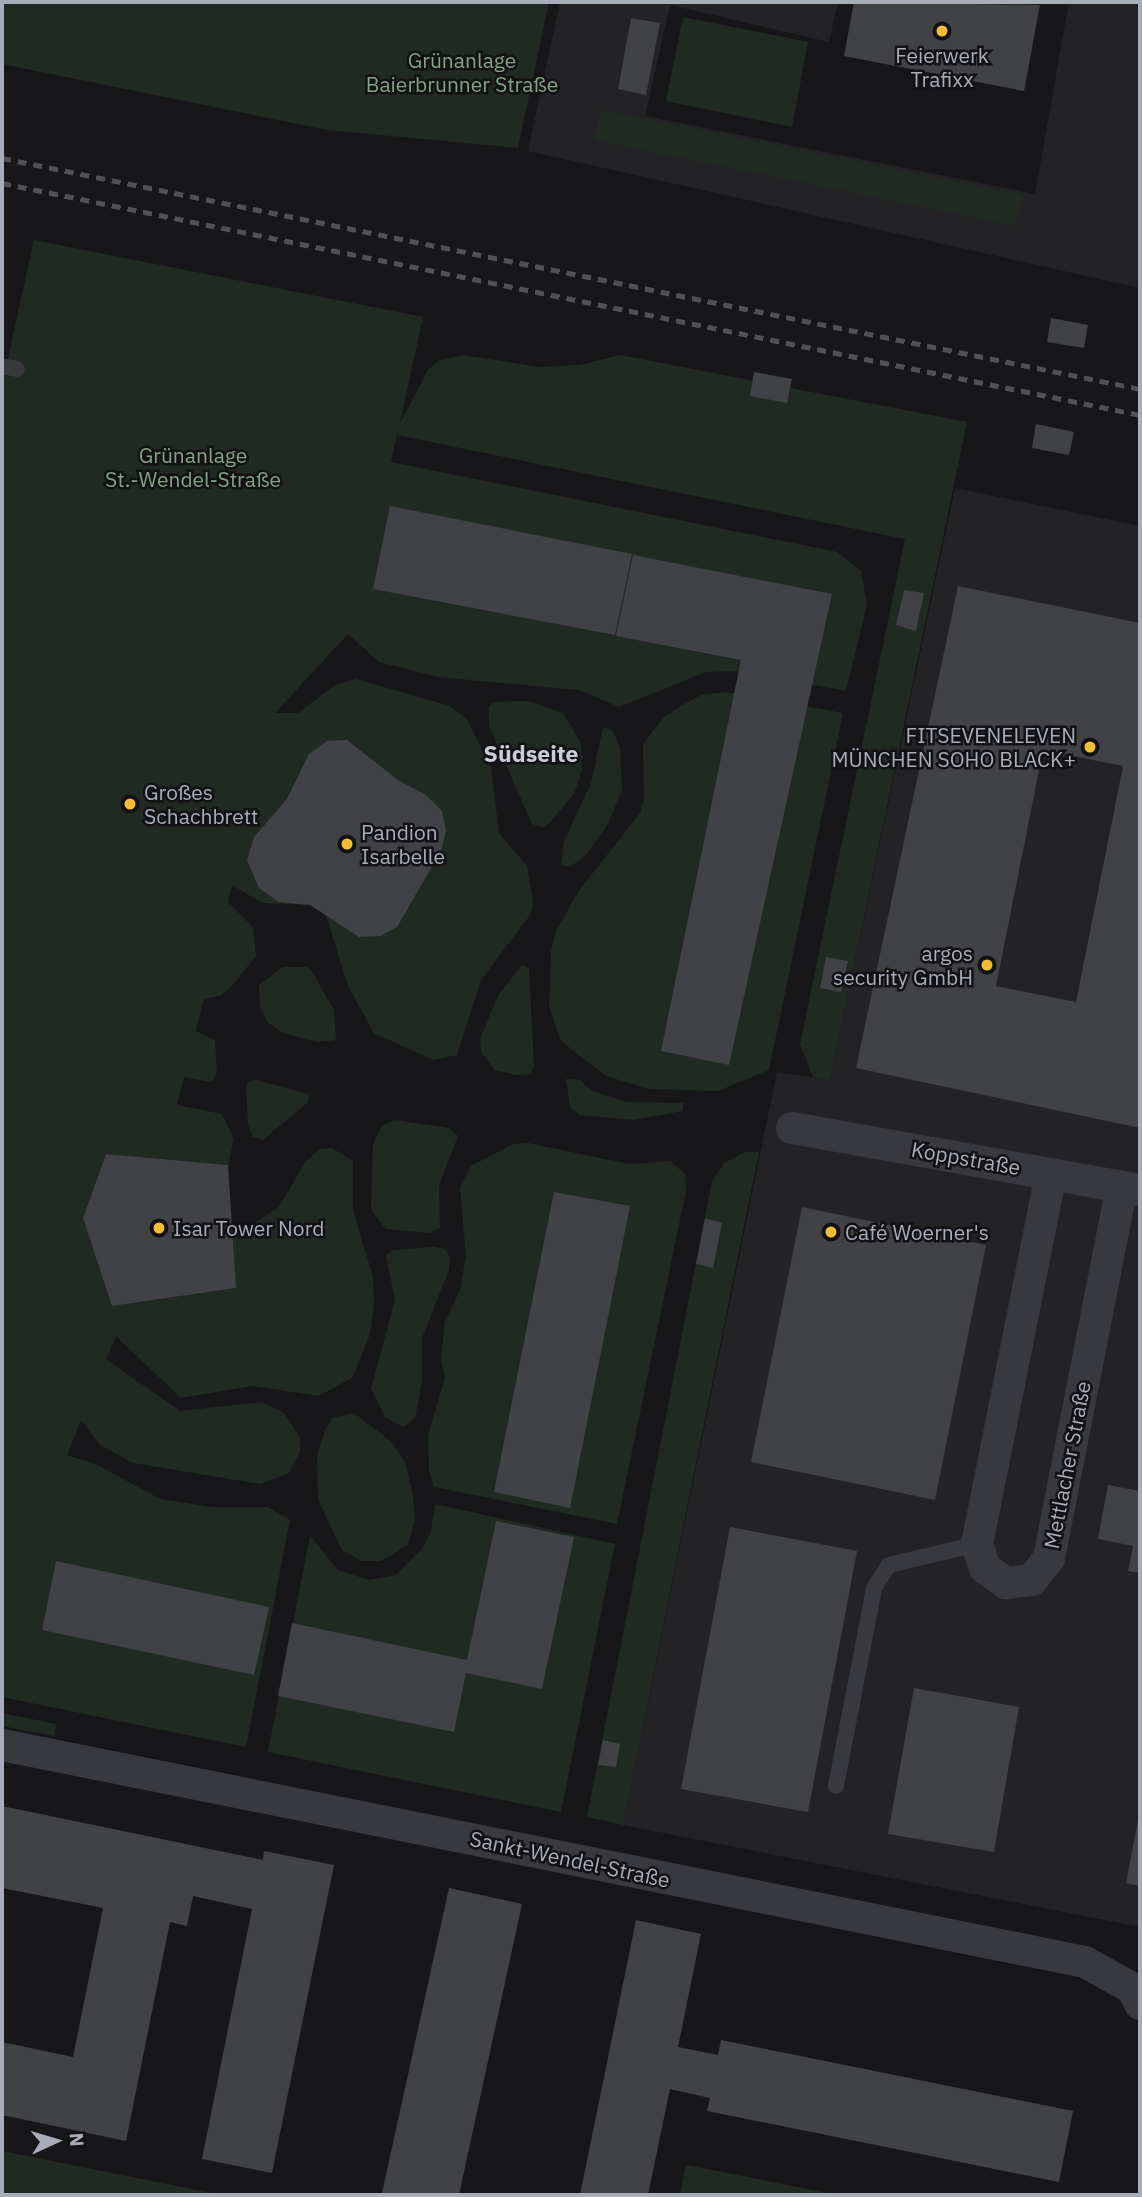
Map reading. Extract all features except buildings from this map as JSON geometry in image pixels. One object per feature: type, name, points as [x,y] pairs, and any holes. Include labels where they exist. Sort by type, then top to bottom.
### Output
[{"type":"street","name":"Koppstraße","points":[[792,1128],[1131,1189]]},
{"type":"street","points":[[977,1544],[1051,1174]]},
{"type":"street","name":"Mettlacher Straße","points":[[977,1544],[985,1568],[1006,1583],[1032,1580],[1049,1558],[1131,1189]]},
{"type":"street","name":"Sankt-Wendel-Straße","points":[[2,1745],[1085,1962],[1136,1996]]},
{"type":"lane","points":[[836,1786],[874,1588],[889,1565],[977,1544]]},
{"type":"shaded area","points":[[560,2],[838,2],[829,42],[670,5],[645,116],[1035,194],[1069,2],[1140,2],[1140,288],[528,151]]},
{"type":"shaded area","points":[[955,488],[1140,526],[1140,1927],[623,1825],[777,1072],[830,1080]]},
{"type":"green space","name":"Grünanlage Baierbrunner Straße","points":[[2,2],[549,2],[518,148],[327,130],[2,64]]},
{"type":"green space","points":[[683,17],[808,42],[792,127],[666,101]]},
{"type":"green space","points":[[601,110],[1023,195],[1016,226],[594,140]]},
{"type":"green space","name":"Grünanlage St.-Wendel-Straße","points":[[34,240],[423,317],[400,423],[428,370],[438,361],[463,355],[540,367],[580,365],[620,355],[967,422],[830,1080],[813,1077],[800,1044],[905,539],[397,435],[391,462],[837,552],[861,571],[867,604],[846,691],[739,671],[706,672],[619,707],[579,690],[438,677],[379,662],[348,634],[275,713],[298,713],[335,685],[356,679],[450,706],[467,719],[491,767],[499,833],[527,866],[533,902],[531,914],[481,980],[457,1055],[433,1060],[374,1033],[348,986],[326,915],[310,905],[262,903],[232,885],[228,902],[253,927],[256,956],[231,987],[220,996],[204,999],[196,1031],[215,1040],[217,1072],[212,1082],[184,1077],[177,1105],[222,1114],[234,1139],[228,1165],[106,1154],[83,1218],[112,1306],[236,1288],[232,1237],[278,1208],[306,1161],[320,1149],[332,1148],[353,1161],[353,1210],[373,1277],[374,1305],[370,1334],[353,1377],[319,1396],[253,1386],[181,1398],[116,1336],[106,1359],[180,1411],[261,1402],[284,1413],[300,1437],[300,1452],[289,1473],[261,1484],[133,1463],[100,1445],[81,1420],[67,1455],[98,1465],[160,1499],[211,1507],[268,1507],[290,1520],[246,1747],[2,1697],[2,385]]},
{"type":"green space","points":[[726,692],[843,713],[769,1070],[718,1091],[649,1089],[606,1076],[561,1041],[549,1006],[551,951],[556,931],[578,892],[640,813],[644,799],[643,744],[664,717],[681,706],[701,695]]},
{"type":"green space","points":[[528,701],[563,713],[581,743],[582,770],[574,794],[545,828],[532,824],[489,726],[489,707],[494,702]]},
{"type":"green space","points":[[603,727],[613,731],[620,748],[622,790],[608,824],[586,855],[570,867],[561,865],[564,841],[591,783]]},
{"type":"green space","points":[[522,965],[529,968],[534,1065],[531,1074],[516,1075],[495,1070],[481,1052],[480,1039],[498,995]]},
{"type":"green space","points":[[283,967],[307,967],[313,973],[334,1010],[336,1040],[317,1042],[283,1033],[267,1022],[260,1007],[259,985]]},
{"type":"green space","points":[[566,1079],[580,1080],[592,1091],[627,1102],[683,1103],[683,1111],[633,1120],[580,1115],[570,1107]]},
{"type":"green space","points":[[256,1080],[309,1094],[308,1102],[263,1140],[253,1137],[248,1124],[246,1088],[248,1082]]},
{"type":"green space","points":[[394,1120],[449,1128],[458,1136],[439,1185],[440,1228],[429,1233],[386,1229],[371,1210],[373,1144],[382,1126]]},
{"type":"green space","points":[[528,1143],[629,1164],[670,1161],[685,1174],[686,1191],[617,1524],[434,1487],[429,1471],[428,1435],[445,1378],[441,1358],[445,1322],[460,1290],[466,1256],[460,1188],[471,1166],[513,1144]]},
{"type":"green space","points":[[745,1152],[759,1152],[623,1825],[587,1817],[712,1182],[724,1163]]},
{"type":"green space","points":[[434,1247],[445,1249],[450,1257],[449,1270],[422,1338],[422,1382],[415,1418],[404,1427],[385,1417],[371,1389],[395,1300],[386,1255],[393,1250]]},
{"type":"green space","points":[[354,1413],[392,1442],[406,1464],[413,1496],[415,1520],[408,1545],[381,1561],[361,1561],[342,1550],[318,1500],[317,1456],[325,1430],[332,1418]]},
{"type":"green space","points":[[435,1504],[615,1544],[561,1812],[268,1752],[310,1536],[338,1570],[369,1580],[396,1575],[422,1549],[431,1531]]},
{"type":"green space","points":[[2,1713],[56,1724],[54,1736],[2,1726]]},
{"type":"green space","points":[[2,2151],[222,2195],[2,2195]]},
{"type":"green space","points":[[687,2165],[838,2195],[680,2195]]},
{"type":"railway","points":[[2,158],[1140,389]]},
{"type":"railway","points":[[2,183],[1140,415]]},
{"type":"place","name":"Feierwerk Trafixx","points":[[942,31]]},
{"type":"place","name":"FITSEVENELEVEN MÜNCHEN SOHO BLACK+","points":[[1090,747]]},
{"type":"place","name":"Großes Schachbrett","points":[[130,804]]},
{"type":"place","name":"Pandion Isarbelle","points":[[347,844]]},
{"type":"place","name":"argos security GmbH","points":[[987,965]]},
{"type":"place","name":"Isar Tower Nord","points":[[159,1228]]},
{"type":"place","name":"Café Woerner's","points":[[831,1232]]},
{"type":"district","name":"Südseite","points":[[531,753]]}]
